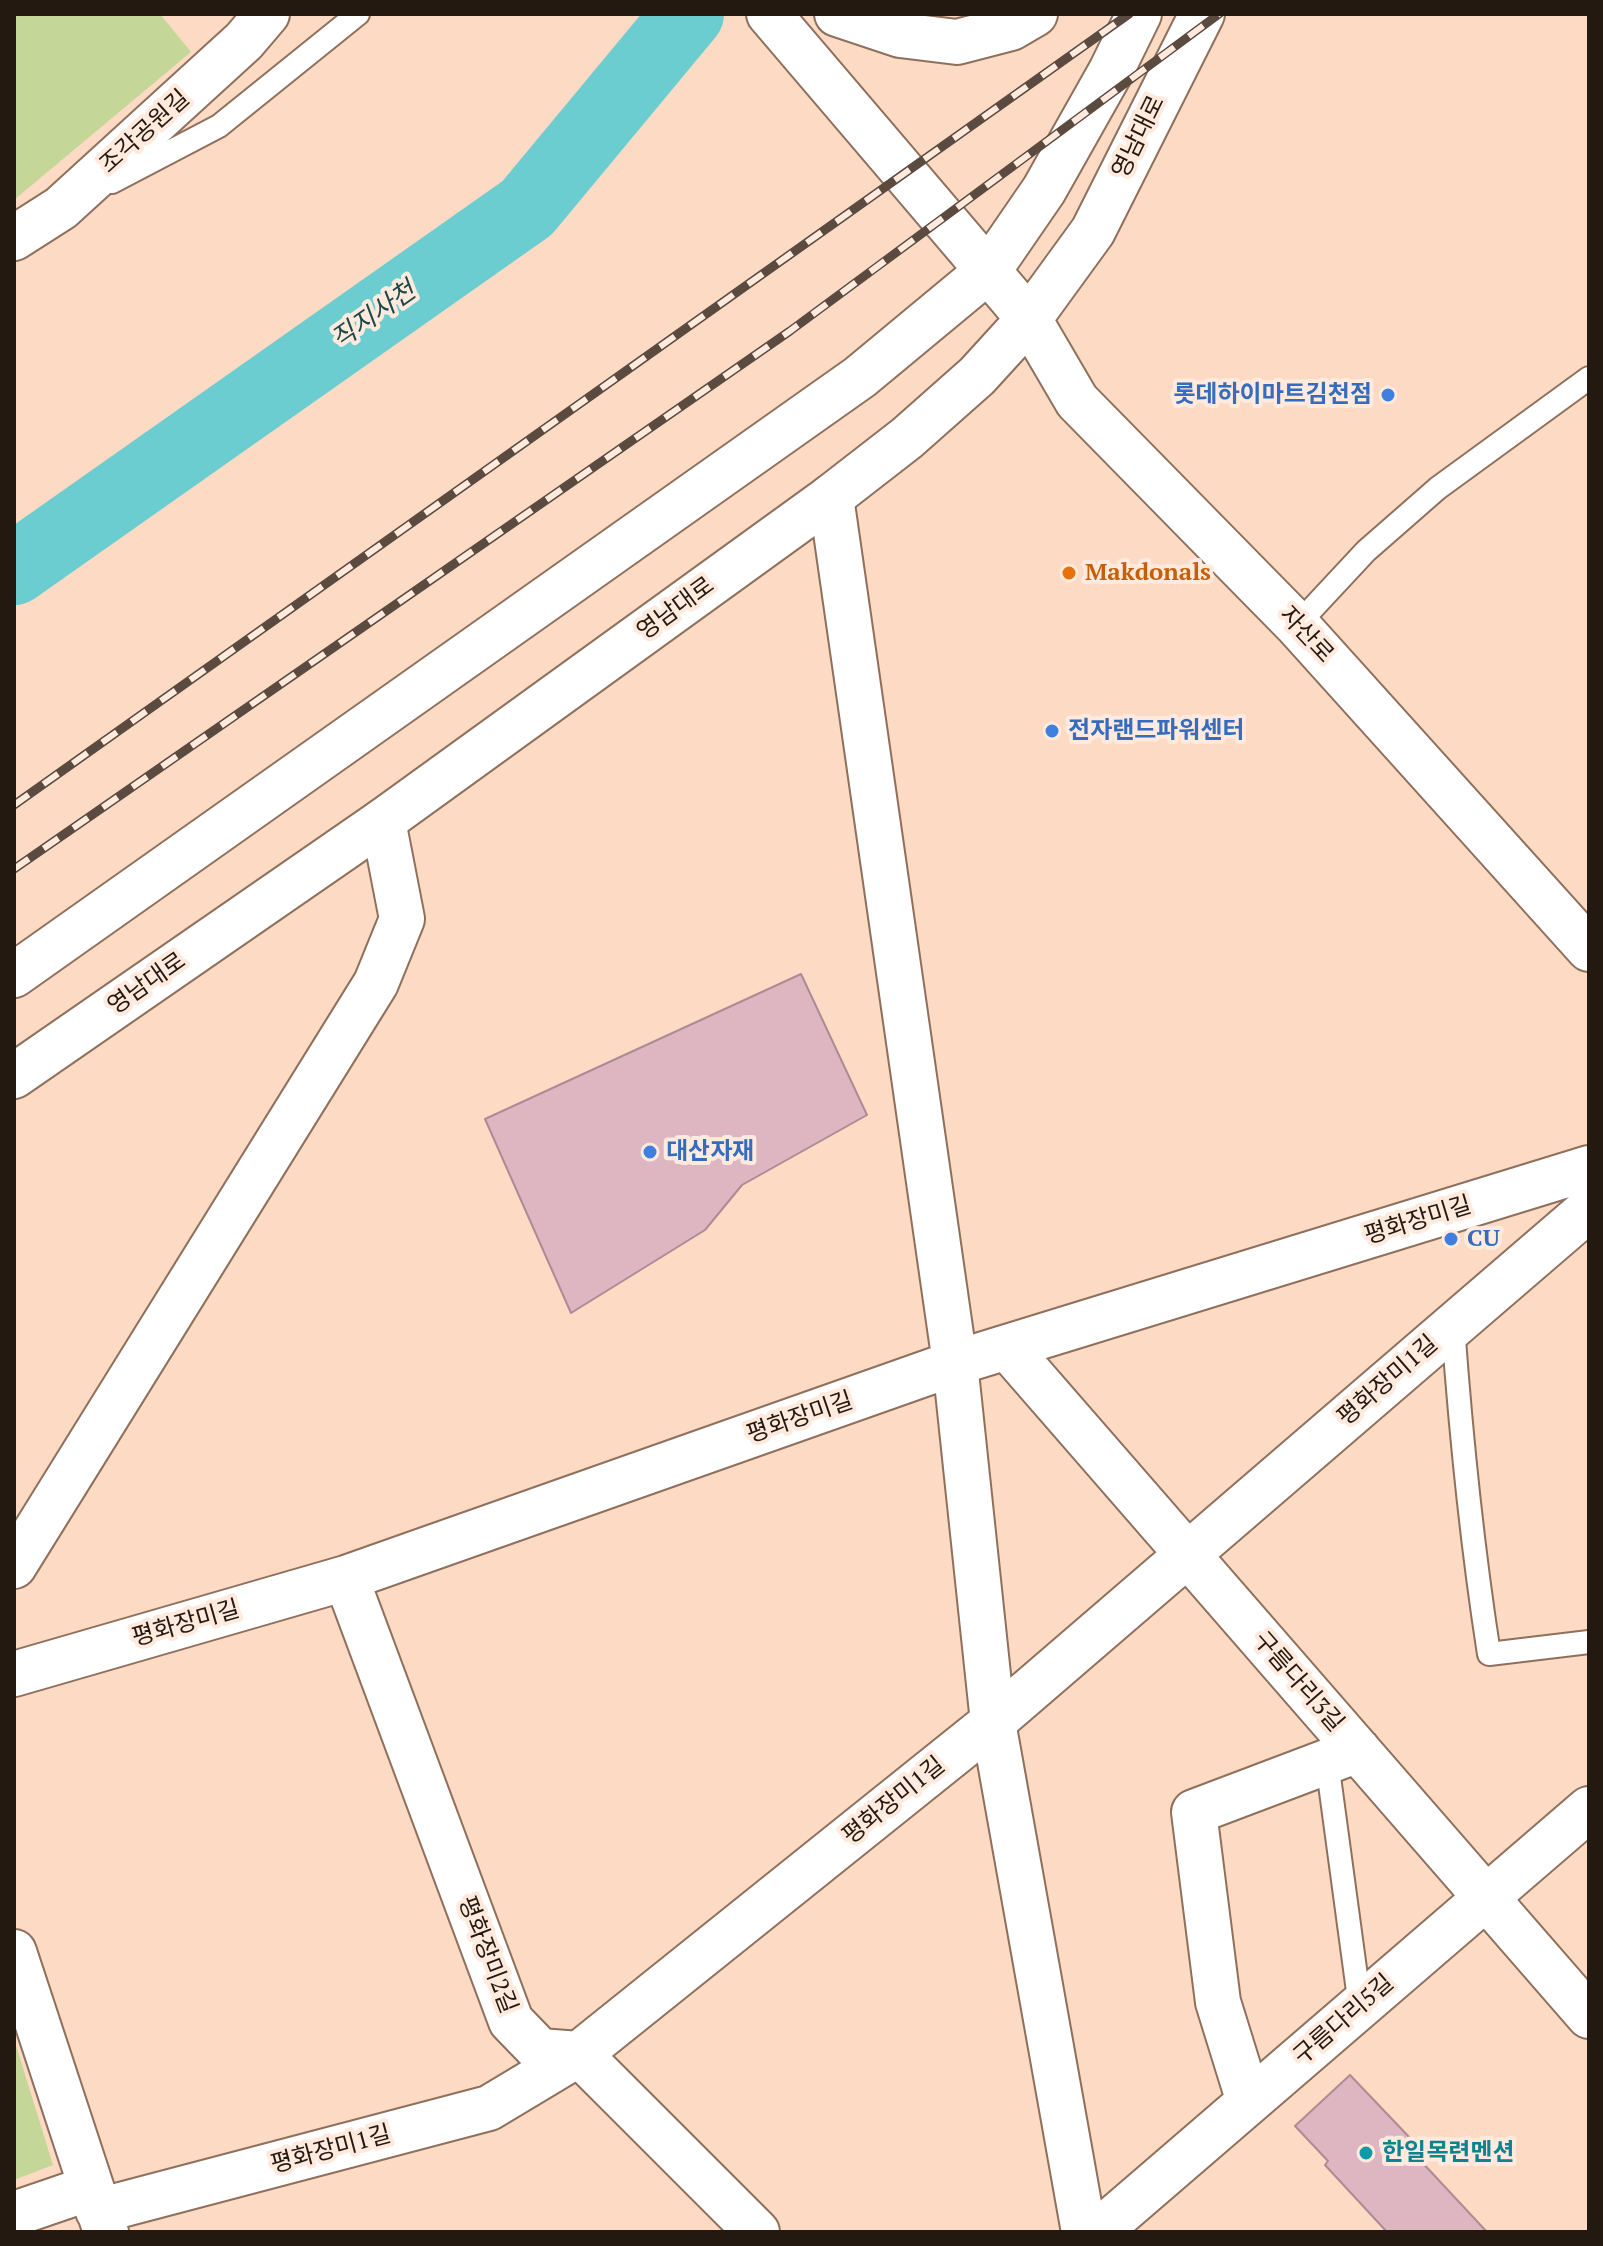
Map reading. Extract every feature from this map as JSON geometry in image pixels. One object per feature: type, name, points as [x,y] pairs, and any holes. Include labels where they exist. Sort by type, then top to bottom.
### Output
[{"type":"street","name":"조각공원길","points":[[14,238],[61,208],[244,41],[267,14]]},
{"type":"street","name":"자산로","points":[[769,14],[1029,319],[1077,401],[1297,625],[1589,949]]},
{"type":"street","points":[[837,14],[900,35],[957,42],[1011,28],[1035,14]]},
{"type":"street","points":[[14,975],[860,377],[976,254],[1044,190],[1111,71],[1139,14]]},
{"type":"street","name":"영남대로","points":[[14,1076],[383,821],[831,497],[907,438],[977,376],[1029,319],[1093,231],[1202,14]]},
{"type":"street","points":[[831,497],[955,1363],[993,1722],[1084,2232]]},
{"type":"street","points":[[14,1566],[376,983],[402,919],[383,821]]},
{"type":"street","name":"평화장미길","points":[[14,1674],[346,1578],[955,1363],[1589,1168]]},
{"type":"street","name":"평화장미1길","points":[[14,2214],[98,2210],[489,2108],[579,2054],[993,1722],[1589,1209]]},
{"type":"street","name":"구름다리3길","points":[[1007,1347],[1187,1554],[1342,1756],[1485,1898],[1589,2016]]},
{"type":"street","name":"평화장미2길","points":[[346,1578],[511,2021],[540,2051],[579,2054]]},
{"type":"street","points":[[1249,2102],[1218,2002],[1194,1812],[1342,1756]]},
{"type":"street","name":"구름다리5길","points":[[1098,2232],[1589,1809]]},
{"type":"street","points":[[14,1952],[98,2210]]},
{"type":"street","points":[[579,2054],[757,2232]]},
{"type":"lane","points":[[61,208],[219,126],[358,14]]},
{"type":"lane","points":[[1297,625],[1366,551],[1438,488],[1589,378]]},
{"type":"lane","points":[[1453,1325],[1461,1434],[1489,1654],[1589,1642]]},
{"type":"lane","points":[[1342,1756],[1360,2006]]},
{"type":"green space","points":[[14,14],[160,14],[191,52],[14,200]]},
{"type":"green space","points":[[14,2039],[53,2165],[14,2180]]},
{"type":"building","name":"대산자재","points":[[801,974],[867,1115],[742,1185],[705,1230],[571,1313],[485,1119]]},
{"type":"building","name":"한일목련멘션","points":[[1350,2075],[1411,2139],[1405,2144],[1487,2232],[1387,2232],[1325,2165],[1328,2161],[1295,2126]]},
{"type":"waterway","name":"직지사천","points":[[14,569],[527,208],[688,14]]},
{"type":"railway","points":[[14,805],[1129,14]]},
{"type":"railway","points":[[14,869],[790,331],[1219,14]]},
{"type":"place","name":"롯데하이마트김천점","points":[[1388,395]]},
{"type":"place","name":"Makdonals","points":[[1069,573]]},
{"type":"place","name":"전자랜드파워센터","points":[[1052,731]]},
{"type":"place","name":"대산자재","points":[[650,1152]]},
{"type":"place","name":"CU","points":[[1451,1239]]},
{"type":"place","name":"한일목련멘션","points":[[1366,2153]]}]
